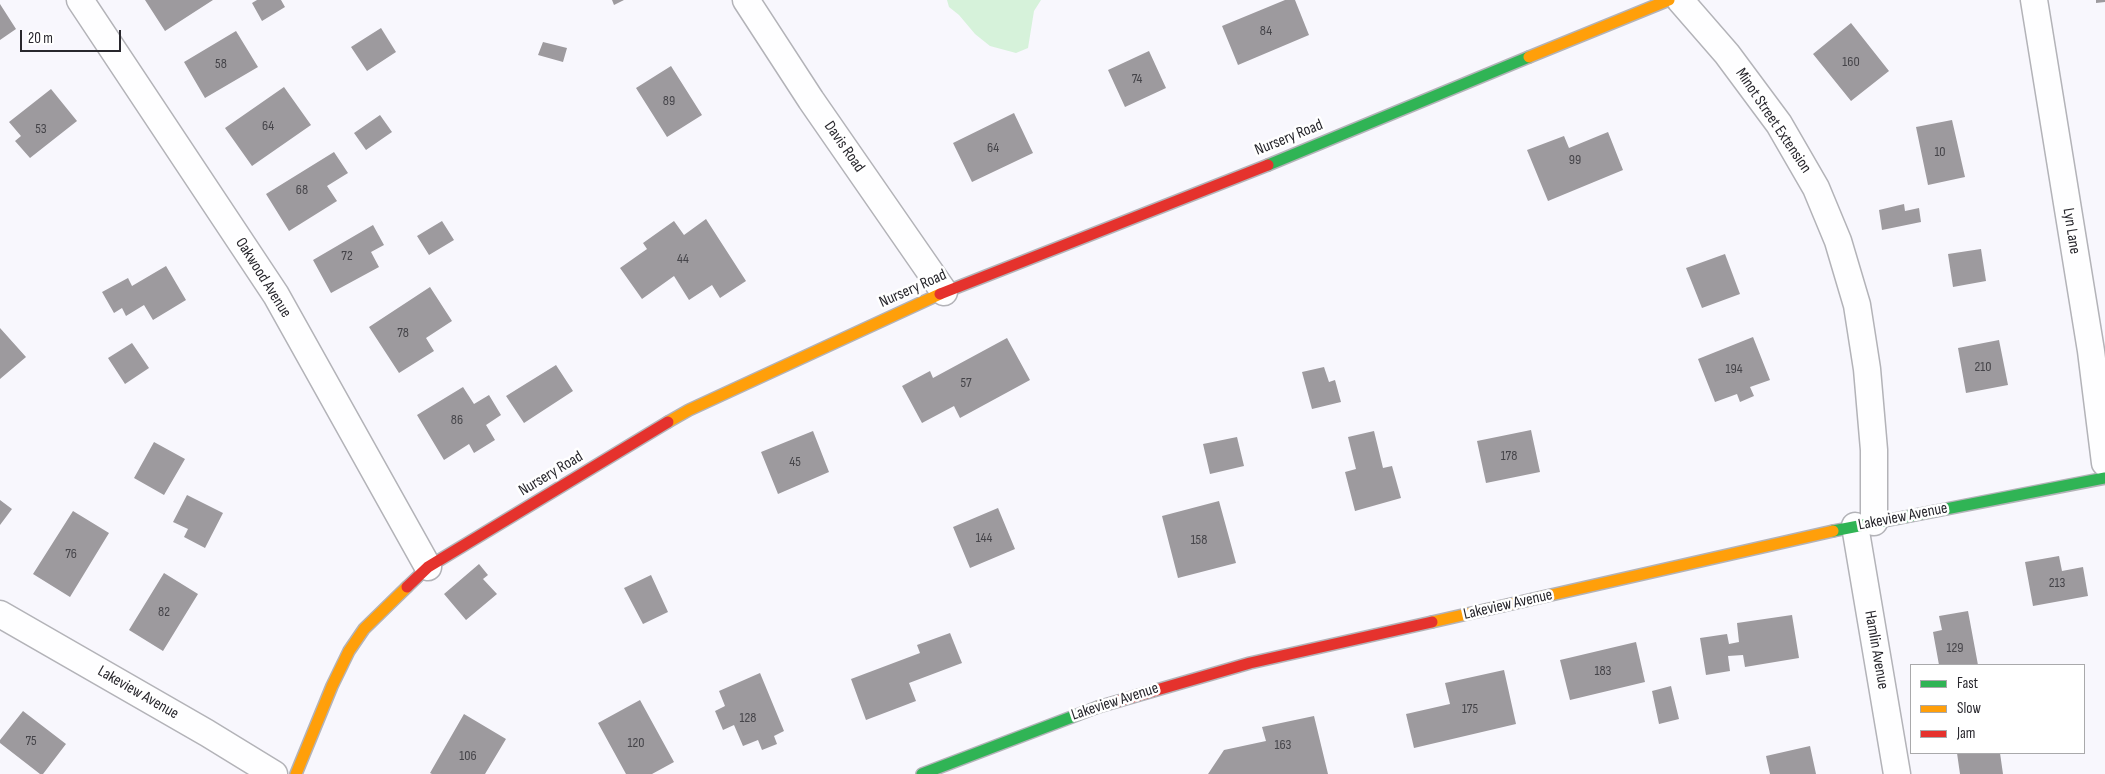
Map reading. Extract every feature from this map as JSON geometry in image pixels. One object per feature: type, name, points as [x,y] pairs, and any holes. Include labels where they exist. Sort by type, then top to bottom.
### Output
[{"type":"street","name":"Oakwood Avenue","points":[[80,0],[276,295],[428,566]]},
{"type":"street","name":"Davis Road","points":[[746,0],[811,100],[944,292]]},
{"type":"street","name":"Nursery Road","points":[[296,774],[332,686],[349,651],[364,629],[428,566],[689,410],[944,292],[1196,194],[1668,0]]},
{"type":"street","name":"Minot Street Extension","points":[[1680,0],[1727,54],[1779,124],[1816,188],[1838,241],[1857,305],[1868,369],[1874,450],[1864,524]]},
{"type":"street","name":"Lyn Lane","points":[[2034,0],[2091,351],[2105,463]]},
{"type":"street","name":"Lakeview Avenue","points":[[922,774],[1105,704],[1250,663],[1864,524],[2105,478]]},
{"type":"street","name":"Hamlin Avenue","points":[[1864,524],[1897,774]]},
{"type":"street","name":"Lakeview Avenue","points":[[0,614],[207,733],[274,774]]},
{"type":"green space","points":[[947,0],[1041,0],[1034,11],[1028,48],[1016,53],[990,46],[975,34],[959,15],[949,7]]},
{"type":"building","points":[[145,0],[213,0],[165,31]]},
{"type":"building","points":[[257,0],[281,0],[285,7],[262,21],[252,3]]},
{"type":"building","points":[[612,0],[624,0],[614,5]]},
{"type":"building","points":[[1285,0],[1295,0],[1309,35],[1238,65],[1222,26]]},
{"type":"building","points":[[2096,0],[2105,0],[2105,2],[2096,3]]},
{"type":"building","points":[[0,4],[16,29],[0,40]]},
{"type":"building","points":[[1851,23],[1889,71],[1851,101],[1813,54]]},
{"type":"building","points":[[381,28],[396,52],[367,71],[351,47]]},
{"type":"building","points":[[236,31],[258,67],[205,98],[184,62]]},
{"type":"building","points":[[543,42],[567,48],[563,62],[538,55]]},
{"type":"building","points":[[1149,51],[1166,88],[1125,107],[1108,70]]},
{"type":"building","points":[[671,66],[702,115],[667,137],[636,88]]},
{"type":"building","points":[[284,87],[311,125],[252,166],[225,128]]},
{"type":"building","points":[[51,89],[77,121],[30,158],[15,141],[21,136],[9,122]]},
{"type":"building","points":[[1014,113],[1033,153],[972,182],[953,143]]},
{"type":"building","points":[[380,115],[392,132],[366,150],[354,133]]},
{"type":"building","points":[[1952,120],[1965,177],[1928,185],[1916,127]]},
{"type":"building","points":[[1608,132],[1623,170],[1548,201],[1527,150],[1564,136],[1569,148]]},
{"type":"building","points":[[334,152],[348,173],[327,186],[337,201],[289,231],[266,194]]},
{"type":"building","points":[[1904,204],[1905,211],[1919,208],[1921,222],[1882,230],[1879,210]]},
{"type":"building","points":[[706,219],[746,281],[720,298],[712,285],[689,300],[674,276],[642,299],[620,268],[647,249],[643,243],[674,221],[684,235]]},
{"type":"building","points":[[442,221],[454,240],[429,255],[417,236]]},
{"type":"building","points":[[373,225],[384,245],[371,252],[379,267],[331,293],[313,260]]},
{"type":"building","points":[[1981,249],[1986,281],[1953,287],[1948,254]]},
{"type":"building","points":[[1725,254],[1740,294],[1702,308],[1686,268]]},
{"type":"building","points":[[166,266],[186,300],[153,320],[144,305],[126,316],[122,308],[114,313],[102,292],[128,278],[132,286]]},
{"type":"building","points":[[430,287],[452,321],[426,338],[434,351],[399,373],[369,327]]},
{"type":"building","points":[[0,328],[26,357],[0,379]]},
{"type":"building","points":[[1753,337],[1770,380],[1750,387],[1754,396],[1740,402],[1737,394],[1715,402],[1698,359]]},
{"type":"building","points":[[1007,338],[1030,380],[960,418],[954,406],[922,423],[902,386],[930,371],[933,378]]},
{"type":"building","points":[[1999,340],[2008,385],[1966,393],[1958,348]]},
{"type":"building","points":[[132,343],[149,368],[125,384],[108,358]]},
{"type":"building","points":[[556,365],[573,391],[524,423],[506,396]]},
{"type":"building","points":[[1324,367],[1329,382],[1335,380],[1341,402],[1312,409],[1302,372]]},
{"type":"building","points":[[463,387],[474,404],[489,395],[501,415],[486,425],[495,440],[474,453],[469,444],[444,460],[417,415]]},
{"type":"building","points":[[1531,430],[1540,472],[1486,483],[1477,441]]},
{"type":"building","points":[[813,431],[829,472],[778,494],[761,452]]},
{"type":"building","points":[[1374,431],[1383,468],[1392,466],[1401,498],[1355,511],[1345,472],[1356,469],[1348,437]]},
{"type":"building","points":[[1237,437],[1244,466],[1210,474],[1203,444]]},
{"type":"building","points":[[154,442],[185,459],[164,495],[134,478]]},
{"type":"building","points":[[187,495],[223,513],[205,548],[184,537],[188,529],[173,522]]},
{"type":"building","points":[[0,500],[12,509],[0,525]]},
{"type":"building","points":[[1219,501],[1236,563],[1178,578],[1162,516]]},
{"type":"building","points":[[998,508],[1015,549],[970,568],[953,527]]},
{"type":"building","points":[[73,511],[109,533],[70,597],[33,574]]},
{"type":"building","points":[[2059,556],[2062,571],[2083,567],[2088,596],[2033,606],[2025,562]]},
{"type":"building","points":[[479,564],[488,575],[483,579],[497,594],[466,620],[444,594]]},
{"type":"building","points":[[164,573],[198,594],[163,651],[129,630]]},
{"type":"building","points":[[651,575],[668,612],[643,624],[624,588]]},
{"type":"building","points":[[1968,611],[1978,664],[1939,664],[1933,632],[1942,630],[1939,616]]},
{"type":"building","points":[[1792,615],[1799,658],[1745,667],[1743,655],[1728,656],[1730,671],[1706,675],[1700,638],[1727,634],[1729,644],[1739,642],[1737,623]]},
{"type":"building","points":[[950,633],[962,663],[909,683],[916,701],[866,720],[851,679],[920,653],[917,645]]},
{"type":"building","points":[[1636,642],[1645,682],[1570,700],[1560,660]]},
{"type":"building","points":[[1504,670],[1516,724],[1414,748],[1406,714],[1450,704],[1445,683]]},
{"type":"building","points":[[760,673],[784,731],[774,736],[777,744],[762,750],[758,740],[743,746],[734,725],[723,730],[715,711],[725,706],[719,691]]},
{"type":"building","points":[[1671,686],[1679,719],[1659,724],[1652,691]]},
{"type":"building","points":[[640,700],[674,762],[652,774],[626,774],[598,723]]},
{"type":"building","points":[[23,711],[66,744],[43,774],[40,774],[0,743],[0,740]]},
{"type":"building","points":[[464,714],[506,739],[485,774],[430,773]]},
{"type":"building","points":[[1314,716],[1328,774],[1208,774],[1224,750],[1266,741],[1262,727]]},
{"type":"building","points":[[1810,746],[1816,774],[1770,774],[1766,756]]},
{"type":"building","points":[[1957,754],[2000,754],[2003,774],[1960,774]]},
{"type":"traffic: fast","points":[[1268,165],[1529,57]]},
{"type":"traffic: fast","points":[[1833,531],[2105,478]]},
{"type":"traffic: fast","points":[[922,774],[1098,707]]},
{"type":"traffic: slow","points":[[1529,57],[1669,0]]},
{"type":"traffic: slow","points":[[668,422],[689,410],[940,294]]},
{"type":"traffic: slow","points":[[1432,622],[1833,531]]},
{"type":"traffic: slow","points":[[296,774],[332,686],[349,651],[364,629],[407,587]]},
{"type":"traffic: jam","points":[[940,294],[1268,165]]},
{"type":"traffic: jam","points":[[407,587],[428,567],[668,422]]},
{"type":"traffic: jam","points":[[1098,707],[1250,663],[1432,622]]}]
